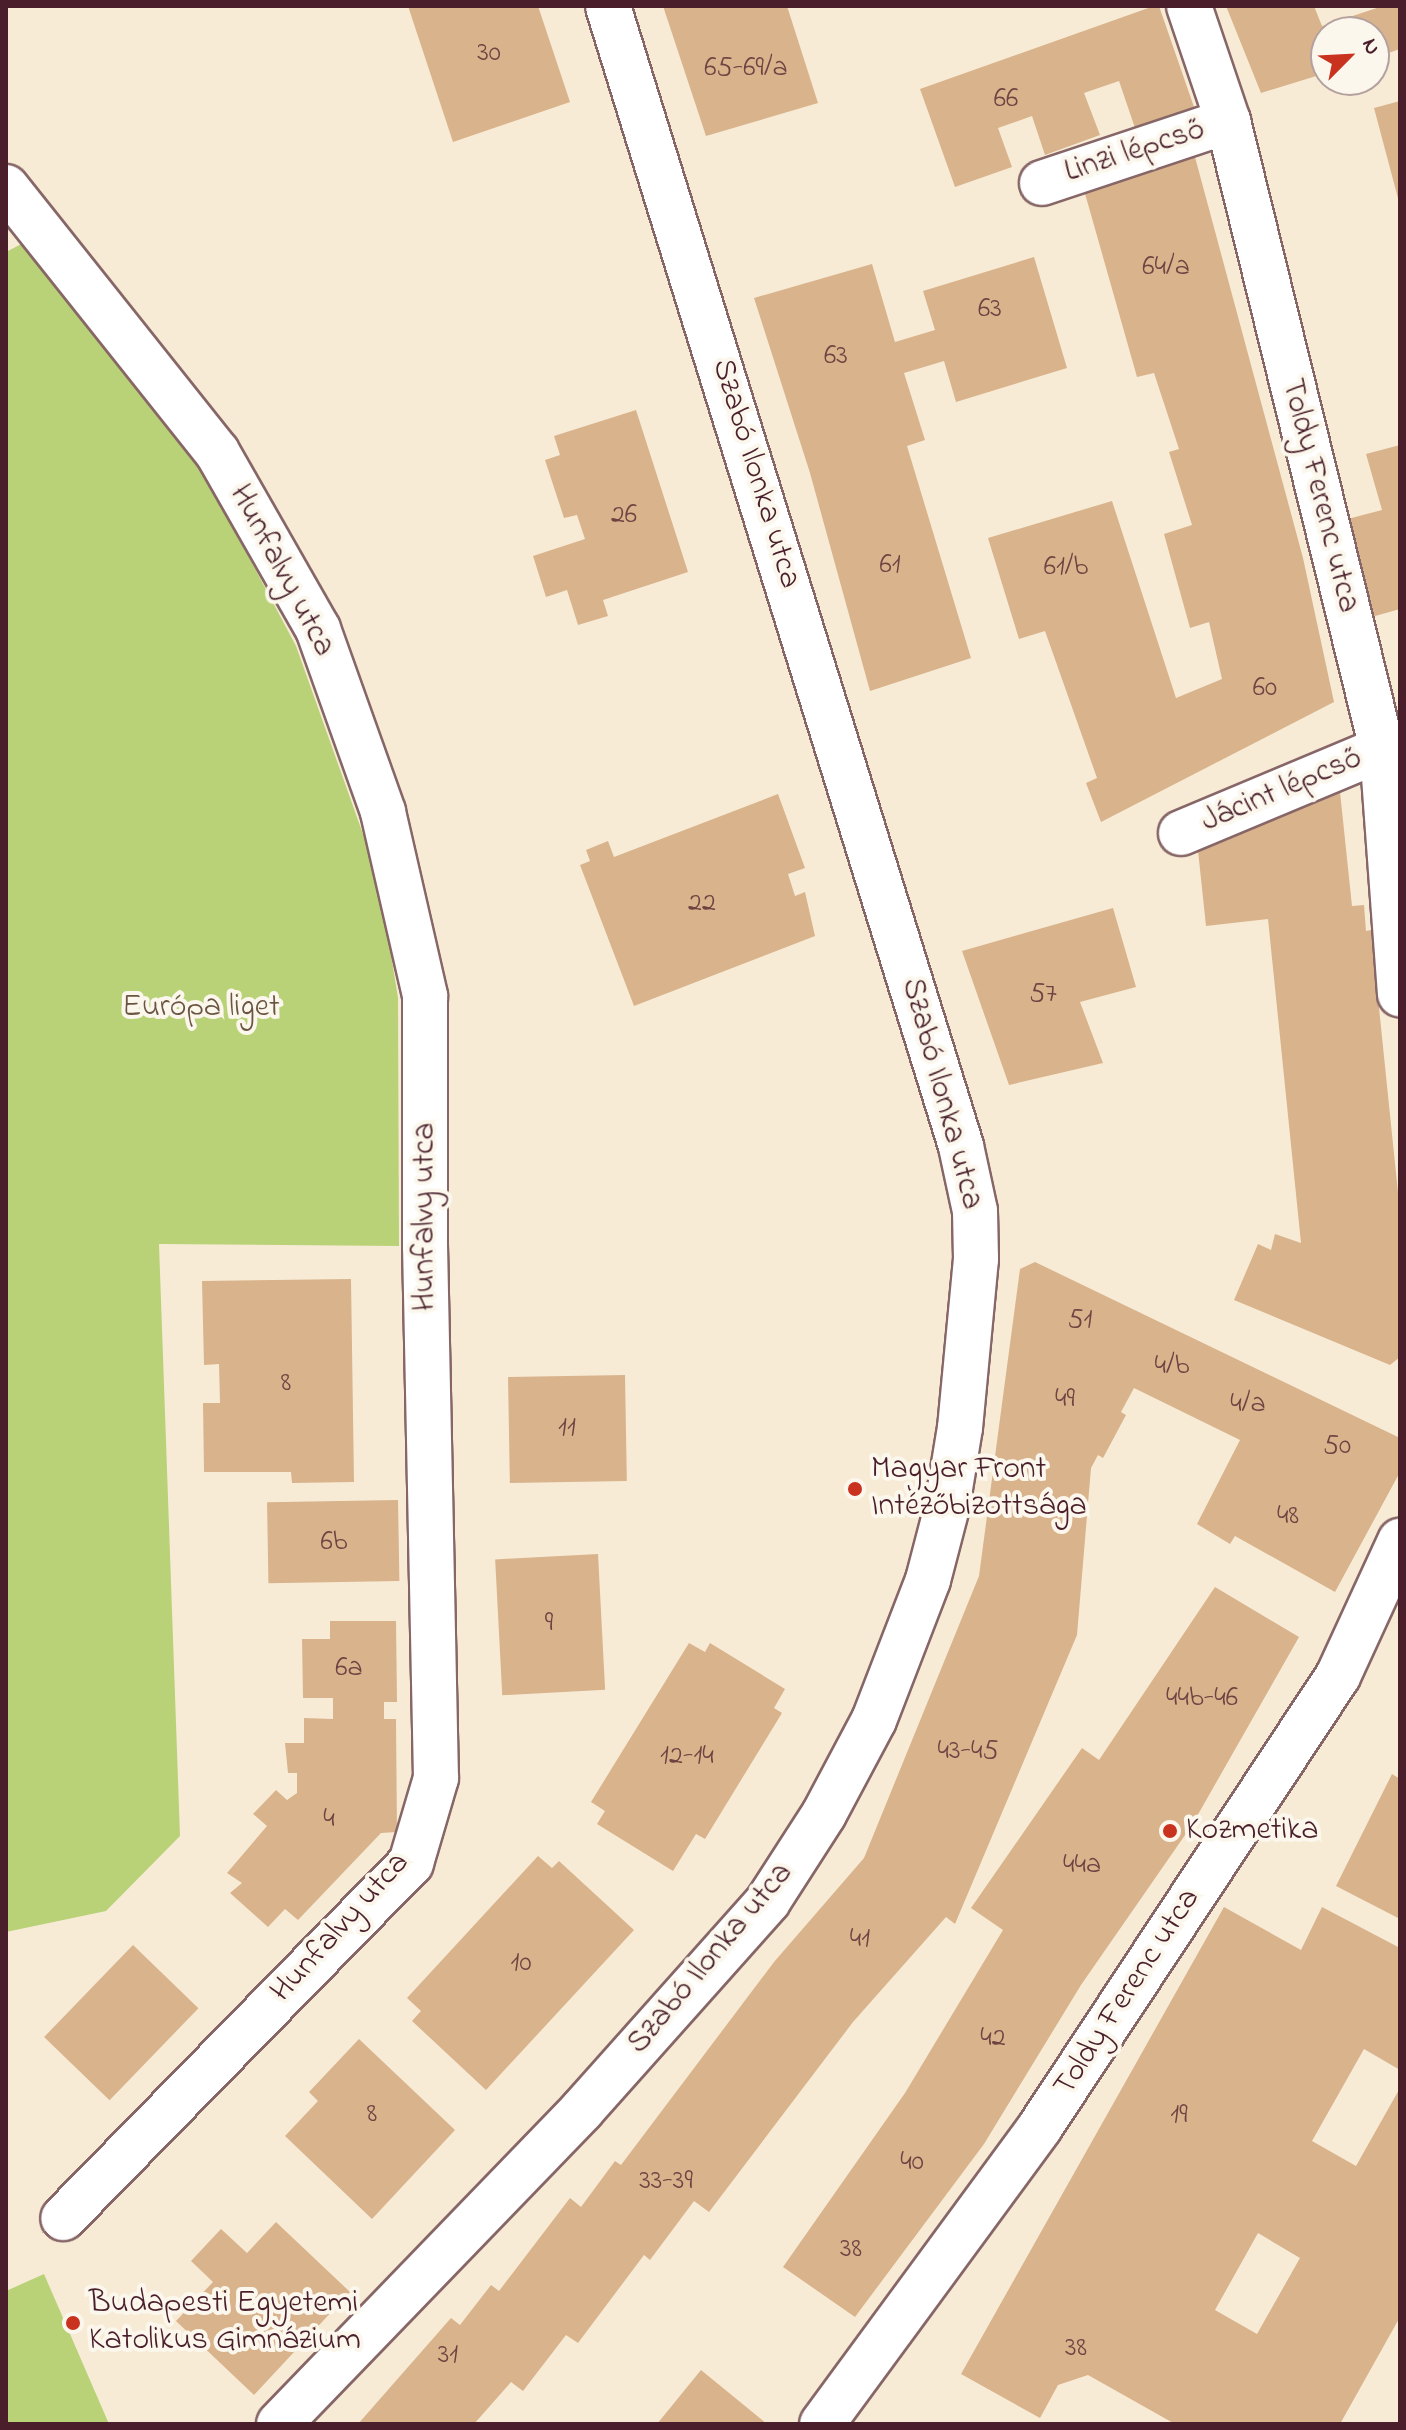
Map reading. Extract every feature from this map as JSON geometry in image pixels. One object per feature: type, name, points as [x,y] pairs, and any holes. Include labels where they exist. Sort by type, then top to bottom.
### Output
[{"type":"street","name":"Szabó Ilonka utca","points":[[279,2424],[582,2110],[768,1901],[824,1814],[874,1720],[928,1580],[947,1507],[960,1428],[976,1259],[975,1211],[961,1146],[608,6]]},
{"type":"street","name":"Toldy Ferenc utca","points":[[1189,6],[1228,121],[1382,749],[1400,994]]},
{"type":"street","name":"Linzi lépcső","points":[[1042,183],[1228,121]]},
{"type":"street","name":"Hunfalvy utca","points":[[6,187],[217,452],[318,629],[383,812],[425,996],[425,1245],[436,1778],[411,1863],[63,2218]]},
{"type":"street","name":"Jácint lépcső","points":[[1181,833],[1382,749]]},
{"type":"street","name":"Toldy Ferenc utca","points":[[822,2424],[1040,2127],[1338,1676],[1400,1541]]},
{"type":"green space","name":"Európa liget","points":[[29,240],[201,467],[296,646],[379,879],[398,998],[399,1246],[159,1244],[180,1836],[106,1911],[6,1932],[6,252]]},
{"type":"green space","points":[[44,2274],[109,2424],[6,2424],[6,2291]]},
{"type":"building","points":[[408,6],[538,6],[570,102],[453,142]]},
{"type":"building","points":[[663,6],[787,6],[818,103],[706,136]]},
{"type":"building","points":[[1159,6],[1194,107],[1135,128],[1119,81],[1084,93],[1100,135],[1045,155],[1032,116],[998,128],[1012,167],[955,187],[920,89]]},
{"type":"building","points":[[1226,6],[1314,6],[1318,16],[1310,16],[1310,78],[1261,93]]},
{"type":"building","points":[[1383,6],[1400,6],[1400,49],[1390,52],[1390,16],[1352,16]]},
{"type":"building","points":[[1400,101],[1400,202],[1399,202],[1374,108]]},
{"type":"building","points":[[1195,157],[1303,558],[1334,702],[1101,822],[1086,783],[1097,778],[1045,631],[1019,639],[988,538],[1112,501],[1176,698],[1222,679],[1209,622],[1190,628],[1164,534],[1192,525],[1169,452],[1179,449],[1154,373],[1137,377],[1084,190]]},
{"type":"building","points":[[1034,257],[1067,368],[956,402],[944,361],[904,373],[925,440],[907,446],[971,658],[870,691],[810,473],[754,298],[872,264],[895,342],[935,330],[923,291]]},
{"type":"building","points":[[636,410],[688,572],[603,600],[608,616],[578,625],[567,590],[546,597],[533,556],[585,539],[577,515],[564,518],[545,460],[560,455],[554,436]]},
{"type":"building","points":[[1400,445],[1400,609],[1368,618],[1340,521],[1382,510],[1366,454]]},
{"type":"building","points":[[1340,792],[1352,906],[1364,905],[1366,931],[1371,930],[1400,1212],[1400,1357],[1390,1365],[1234,1300],[1258,1244],[1271,1250],[1275,1234],[1301,1243],[1268,919],[1206,926],[1196,832],[1240,818],[1290,813],[1289,798]]},
{"type":"building","points":[[778,794],[805,868],[788,874],[795,896],[805,892],[815,936],[634,1006],[580,865],[590,861],[586,850],[608,841],[614,857]]},
{"type":"building","points":[[1113,908],[1136,987],[1080,1002],[1103,1063],[1009,1085],[962,951]]},
{"type":"building","points":[[1035,1262],[1400,1438],[1400,1472],[1335,1592],[1235,1536],[1230,1544],[1197,1524],[1240,1440],[1134,1388],[1121,1412],[1126,1415],[1103,1458],[1098,1455],[1091,1468],[1077,1635],[955,1924],[946,1917],[853,2022],[709,2212],[694,2201],[650,2260],[644,2255],[578,2343],[566,2335],[523,2391],[511,2382],[474,2424],[358,2424],[451,2318],[460,2325],[491,2285],[499,2291],[570,2198],[581,2207],[615,2161],[621,2165],[774,1962],[864,1858],[979,1576],[1020,1269]]},
{"type":"building","points":[[351,1279],[354,1482],[292,1483],[291,1472],[204,1472],[203,1403],[220,1403],[219,1364],[204,1365],[202,1281]]},
{"type":"building","points":[[625,1375],[627,1481],[510,1483],[508,1377]]},
{"type":"building","points":[[398,1500],[399,1581],[268,1583],[267,1502]]},
{"type":"building","points":[[598,1554],[605,1690],[502,1695],[495,1559]]},
{"type":"building","points":[[1215,1587],[1299,1637],[1192,1825],[1081,1985],[984,2144],[855,2317],[783,2267],[905,2093],[1003,1930],[971,1908],[1082,1748],[1099,1760]]},
{"type":"building","points":[[330,1621],[396,1621],[397,1702],[384,1702],[384,1719],[396,1719],[397,1832],[381,1833],[298,1920],[285,1909],[268,1927],[230,1893],[242,1883],[227,1873],[267,1826],[253,1814],[276,1790],[287,1800],[297,1793],[297,1773],[288,1773],[285,1743],[304,1743],[304,1718],[333,1719],[333,1698],[303,1698],[302,1639],[330,1639]]},
{"type":"building","points":[[689,1643],[705,1652],[710,1643],[785,1689],[774,1708],[782,1713],[705,1839],[696,1834],[673,1871],[597,1824],[605,1811],[591,1802]]},
{"type":"building","points":[[1392,1774],[1400,1779],[1400,1919],[1336,1886]]},
{"type":"building","points":[[538,1856],[552,1868],[559,1861],[634,1930],[486,2090],[412,2021],[421,2011],[407,1998]]},
{"type":"building","points":[[1224,1907],[1301,1950],[1322,1907],[1400,1948],[1400,2070],[1364,2049],[1312,2141],[1356,2166],[1400,2088],[1400,2317],[1340,2424],[1175,2424],[1088,2375],[1058,2385],[1040,2418],[961,2374]],"holes":[[[1258,2233],[1300,2258],[1257,2334],[1215,2310]]]},
{"type":"building","points":[[133,1945],[198,2008],[110,2100],[44,2037]]},
{"type":"building","points":[[359,2039],[455,2130],[372,2219],[285,2136],[318,2101],[309,2092]]},
{"type":"building","points":[[276,2222],[350,2292],[254,2395],[176,2321],[213,2282],[191,2261],[221,2229],[247,2253]]},
{"type":"building","points":[[701,2370],[767,2424],[657,2424]]},
{"type":"place","name":"Magyar Front Intézőbizottsága","points":[[855,1489]]},
{"type":"place","name":"Kozmetika","points":[[1170,1831]]},
{"type":"place","name":"Budapesti Egyetemi Katolikus Gimnázium","points":[[73,2323]]}]
